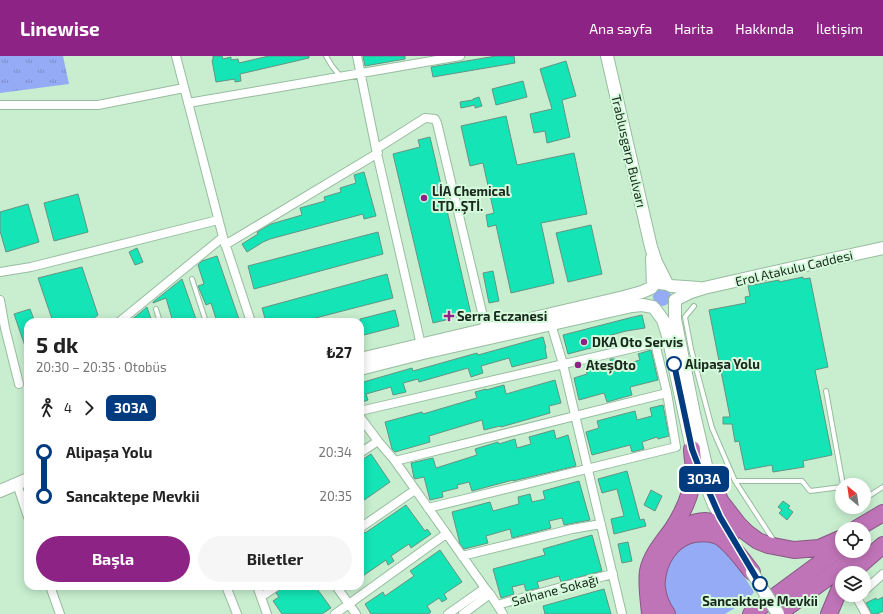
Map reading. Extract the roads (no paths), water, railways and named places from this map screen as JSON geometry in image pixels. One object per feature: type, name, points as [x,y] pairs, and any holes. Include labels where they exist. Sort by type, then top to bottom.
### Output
[{"type":"highway","points":[[650,614],[648,571],[652,560],[681,515],[687,502],[694,470],[692,449]]},
{"type":"highway","points":[[710,480],[721,502],[738,524],[758,541],[768,545],[794,550],[819,548],[835,541]]},
{"type":"highway","points":[[868,522],[883,513]]},
{"type":"highway","points":[[871,526],[883,517]]},
{"type":"highway","points":[[661,545],[673,534],[698,521],[716,523],[731,535]]},
{"type":"highway","points":[[667,614],[656,587],[657,578],[661,561],[678,540],[687,536],[702,533],[719,537],[729,545],[752,572]]},
{"type":"highway","points":[[871,546],[883,537]]},
{"type":"highway","points":[[860,566],[883,545]]},
{"type":"highway","points":[[745,614],[757,610],[835,552]]},
{"type":"highway","points":[[778,614],[854,558]]},
{"type":"highway","points":[[829,614],[835,600]]},
{"type":"main road","name":"Trablusgarp Bulvarı","points":[[607,56],[651,247],[656,262],[669,285]]},
{"type":"main road","name":"Trablusgarp Bulvarı","points":[[651,247],[652,287]]},
{"type":"main road","name":"Erol Atakulu Caddesi","points":[[704,288],[883,248]]},
{"type":"main road","points":[[364,358],[422,349],[550,319],[642,292],[660,283],[704,288]]},
{"type":"main road","points":[[669,285],[675,292],[675,319],[694,414],[710,480],[731,535]]},
{"type":"main road","points":[[652,287],[648,296],[650,304],[663,320],[668,336],[692,449],[720,517],[778,614]]},
{"type":"main road","points":[[364,368],[486,329],[632,306],[642,305],[662,311],[670,308],[675,302],[690,292],[704,288]]},
{"type":"main road","points":[[0,491],[23,481]]},
{"type":"street","points":[[176,56],[218,220],[250,318]]},
{"type":"street","points":[[357,56],[422,349]]},
{"type":"street","points":[[188,103],[460,56]]},
{"type":"street","points":[[0,105],[98,105],[184,88]]},
{"type":"street","points":[[124,318],[224,241],[377,151],[425,118],[435,119],[437,123],[486,329]]},
{"type":"street","points":[[0,272],[31,267],[218,220]]},
{"type":"street","points":[[0,300],[5,328],[19,384]]},
{"type":"street","points":[[550,319],[576,416],[622,614]]},
{"type":"street","points":[[364,410],[655,343],[667,393],[676,447],[428,508]]},
{"type":"street","points":[[395,461],[667,393]]},
{"type":"street","points":[[364,429],[378,441],[395,461],[503,614]]},
{"type":"street","points":[[364,450],[378,441]]},
{"type":"street","points":[[364,525],[415,490]]},
{"type":"street","points":[[462,556],[572,529],[601,524]]},
{"type":"street","points":[[335,614],[446,534]]},
{"type":"street","name":"Salhane Sokağı","points":[[497,605],[613,574]]},
{"type":"street","points":[[871,585],[883,574]]},
{"type":"street","points":[[51,590],[60,614]]},
{"type":"street","points":[[228,590],[237,614]]},
{"type":"street","points":[[258,590],[267,614]]},
{"type":"street","points":[[261,597],[271,590]]},
{"type":"street","points":[[339,590],[356,614]]},
{"type":"street","points":[[448,614],[487,591]]},
{"type":"street","points":[[463,614],[487,591]]},
{"type":"street","points":[[859,602],[866,614]]},
{"type":"lane","points":[[326,56],[341,77]]},
{"type":"lane","points":[[192,279],[205,318]]},
{"type":"lane","points":[[694,306],[685,317],[691,349],[712,428],[735,481],[777,547]]},
{"type":"lane","points":[[156,309],[159,318]]},
{"type":"lane","points":[[826,391],[841,478]]},
{"type":"lane","points":[[735,481],[802,481],[810,490],[835,487]]},
{"type":"lane","points":[[871,495],[883,487]]},
{"type":"place","name":"LİA Chemical LTD..ŞTİ.","points":[[424,198]]},
{"type":"place","name":"Serra Eczanesi","points":[[449,316]]},
{"type":"place","name":"DKA Oto Servis","points":[[584,342]]},
{"type":"place","name":"Alipaşa Yolu","points":[[674,364]]},
{"type":"place","name":"AteşOto","points":[[578,365]]},
{"type":"place","name":"Sancaktepe Mevkii","points":[[760,584]]}]
